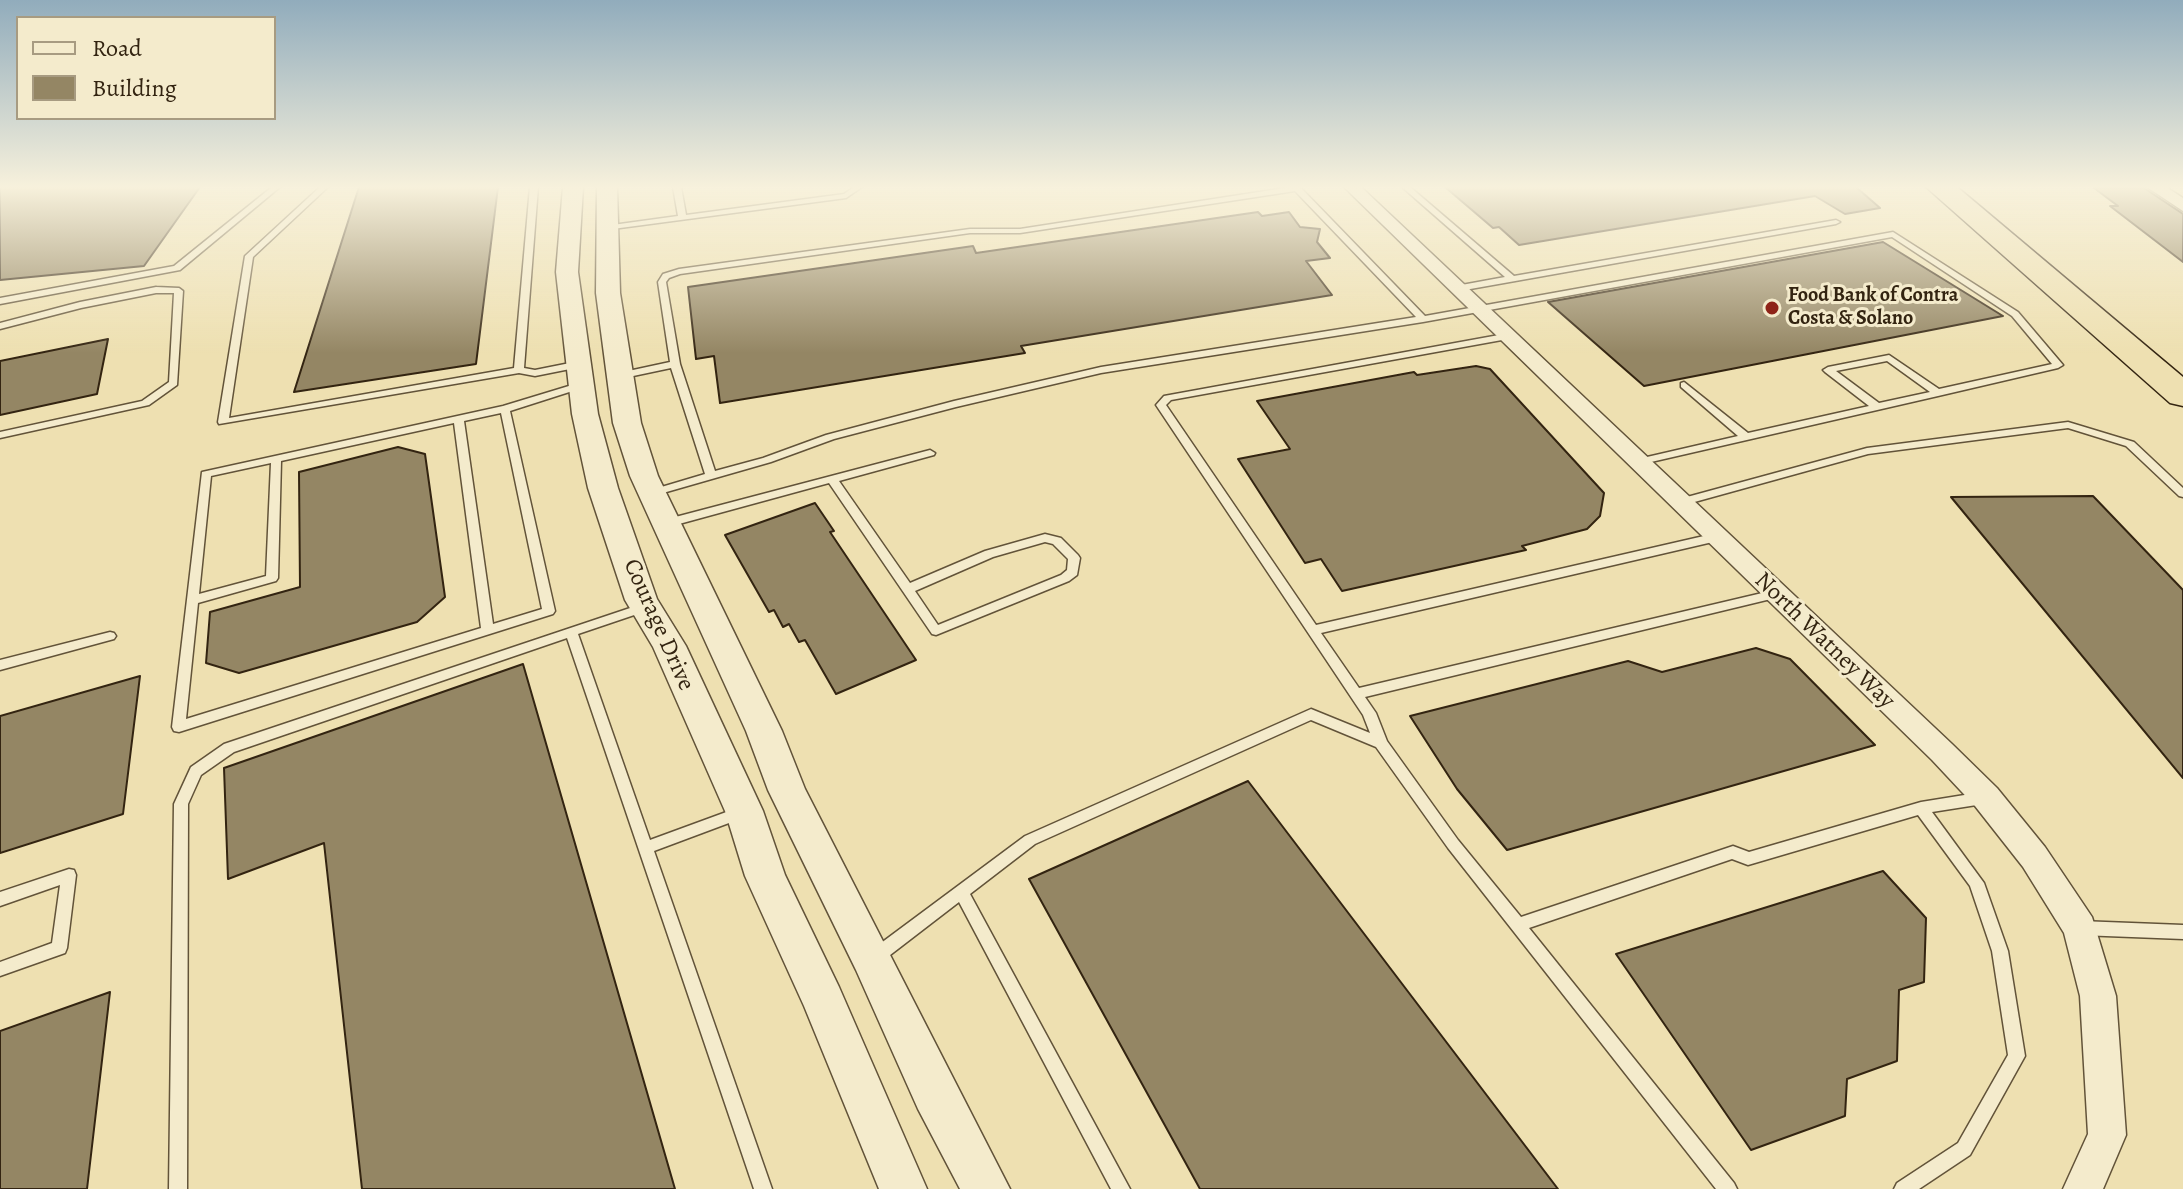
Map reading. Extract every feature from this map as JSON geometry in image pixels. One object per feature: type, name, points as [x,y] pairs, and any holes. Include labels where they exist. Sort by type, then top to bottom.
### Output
[{"type":"highway","points":[[2005,242],[2183,395]]},
{"type":"highway","points":[[2045,242],[2183,356]]},
{"type":"street","name":"Courage Drive","points":[[567,242],[567,272],[585,414],[603,488],[646,607],[669,646],[744,811],[765,876],[824,1001],[903,1189]]},
{"type":"street","name":"Courage Drive","points":[[606,242],[608,293],[627,423],[652,493],[764,731],[787,790],[872,959],[934,1093],[986,1189]]},
{"type":"street","name":"North Watney Way","points":[[1411,242],[1986,797],[2034,857],[2080,928],[2098,996],[2107,1135],[2083,1189]]},
{"type":"street","points":[[582,374],[619,376]]},
{"type":"street","points":[[744,811],[787,790]]},
{"type":"lane","points":[[0,301],[177,268],[208,242]]},
{"type":"lane","points":[[264,242],[249,256],[223,422],[519,370],[582,374]]},
{"type":"lane","points":[[519,370],[529,242]]},
{"type":"lane","points":[[711,475],[675,364],[662,282],[666,276],[888,242]]},
{"type":"lane","points":[[1349,242],[1423,319]]},
{"type":"lane","points":[[1470,242],[1511,278]]},
{"type":"lane","points":[[1459,288],[1717,242]]},
{"type":"lane","points":[[652,493],[913,415],[1101,370],[1423,319],[1846,242]]},
{"type":"lane","points":[[1638,462],[2058,365],[2015,314],[1906,242]]},
{"type":"lane","points":[[0,326],[156,290],[179,291],[174,383],[145,403],[0,435]]},
{"type":"lane","points":[[1510,336],[1168,398],[1161,405],[1369,713],[1381,743],[1453,844],[1728,1189]]},
{"type":"lane","points":[[1877,407],[1828,370],[1889,358],[1938,393]]},
{"type":"lane","points":[[619,376],[675,364]]},
{"type":"lane","points":[[505,409],[549,611],[179,727],[206,474],[505,409],[582,374]]},
{"type":"lane","points":[[1684,385],[1746,437]]},
{"type":"lane","points":[[459,419],[488,631]]},
{"type":"lane","points":[[1680,502],[1867,451],[2068,425],[2130,444],[2183,494]]},
{"type":"lane","points":[[668,523],[930,453]]},
{"type":"lane","points":[[193,600],[272,578],[276,459]]},
{"type":"lane","points":[[832,479],[936,631],[1065,578],[1073,572],[1074,558],[1057,541],[1031,541],[989,554],[908,589]]},
{"type":"lane","points":[[1313,630],[1717,537]]},
{"type":"lane","points":[[1356,694],[1775,594]]},
{"type":"lane","points":[[178,1189],[181,804],[196,771],[229,748],[646,607]]},
{"type":"lane","points":[[571,633],[763,1189]]},
{"type":"lane","points":[[0,665],[110,636]]},
{"type":"lane","points":[[872,959],[1030,840],[1311,714],[1381,743]]},
{"type":"lane","points":[[1518,925],[1733,852],[1748,859],[1921,808],[1986,797]]},
{"type":"lane","points":[[1903,1189],[1964,1149],[2017,1056],[2000,951],[1976,883],[1921,808]]},
{"type":"lane","points":[[645,848],[744,811]]},
{"type":"lane","points":[[0,899],[69,875],[59,948],[0,969]]},
{"type":"lane","points":[[962,893],[1121,1189]]},
{"type":"lane","points":[[2080,928],[2183,932]]},
{"type":"building","points":[[0,242],[161,242],[144,266],[0,280]]},
{"type":"building","points":[[341,242],[491,242],[476,364],[294,392]]},
{"type":"building","points":[[1048,242],[1317,242],[1330,258],[1306,261],[1332,295],[1021,346],[1025,353],[720,403],[714,356],[696,359],[688,287],[973,246],[976,253]]},
{"type":"building","name":"Food Bank of Contra Costa & Solano","points":[[1884,242],[2003,316],[1644,386],[1548,302]]},
{"type":"building","points":[[2158,242],[2183,242],[2183,262]]},
{"type":"building","points":[[108,339],[97,394],[0,415],[0,361]]},
{"type":"building","points":[[1476,366],[1490,369],[1604,493],[1600,516],[1587,529],[1522,546],[1526,550],[1342,591],[1321,559],[1305,563],[1238,459],[1290,449],[1257,401],[1414,372],[1417,375]]},
{"type":"building","points":[[398,447],[425,454],[445,597],[417,622],[239,673],[206,663],[210,612],[300,587],[299,472]]},
{"type":"building","points":[[2093,496],[2183,590],[2183,778],[1951,497]]},
{"type":"building","points":[[815,503],[834,531],[830,532],[916,660],[836,694],[805,640],[799,642],[789,624],[783,627],[774,610],[769,612],[725,535]]},
{"type":"building","points":[[1756,648],[1790,659],[1875,745],[1507,850],[1457,789],[1410,716],[1628,661],[1662,672]]},
{"type":"building","points":[[523,664],[675,1189],[362,1189],[324,843],[228,879],[224,768]]},
{"type":"building","points":[[140,676],[123,814],[0,853],[0,716]]},
{"type":"building","points":[[1248,781],[1558,1189],[1200,1189],[1029,879]]},
{"type":"building","points":[[1883,871],[1926,918],[1924,982],[1899,990],[1897,1061],[1847,1079],[1845,1116],[1751,1150],[1616,954]]},
{"type":"building","points":[[110,992],[87,1189],[0,1189],[0,1031]]},
{"type":"place","name":"Food Bank of Contra Costa & Solano","points":[[1772,308]]}]
